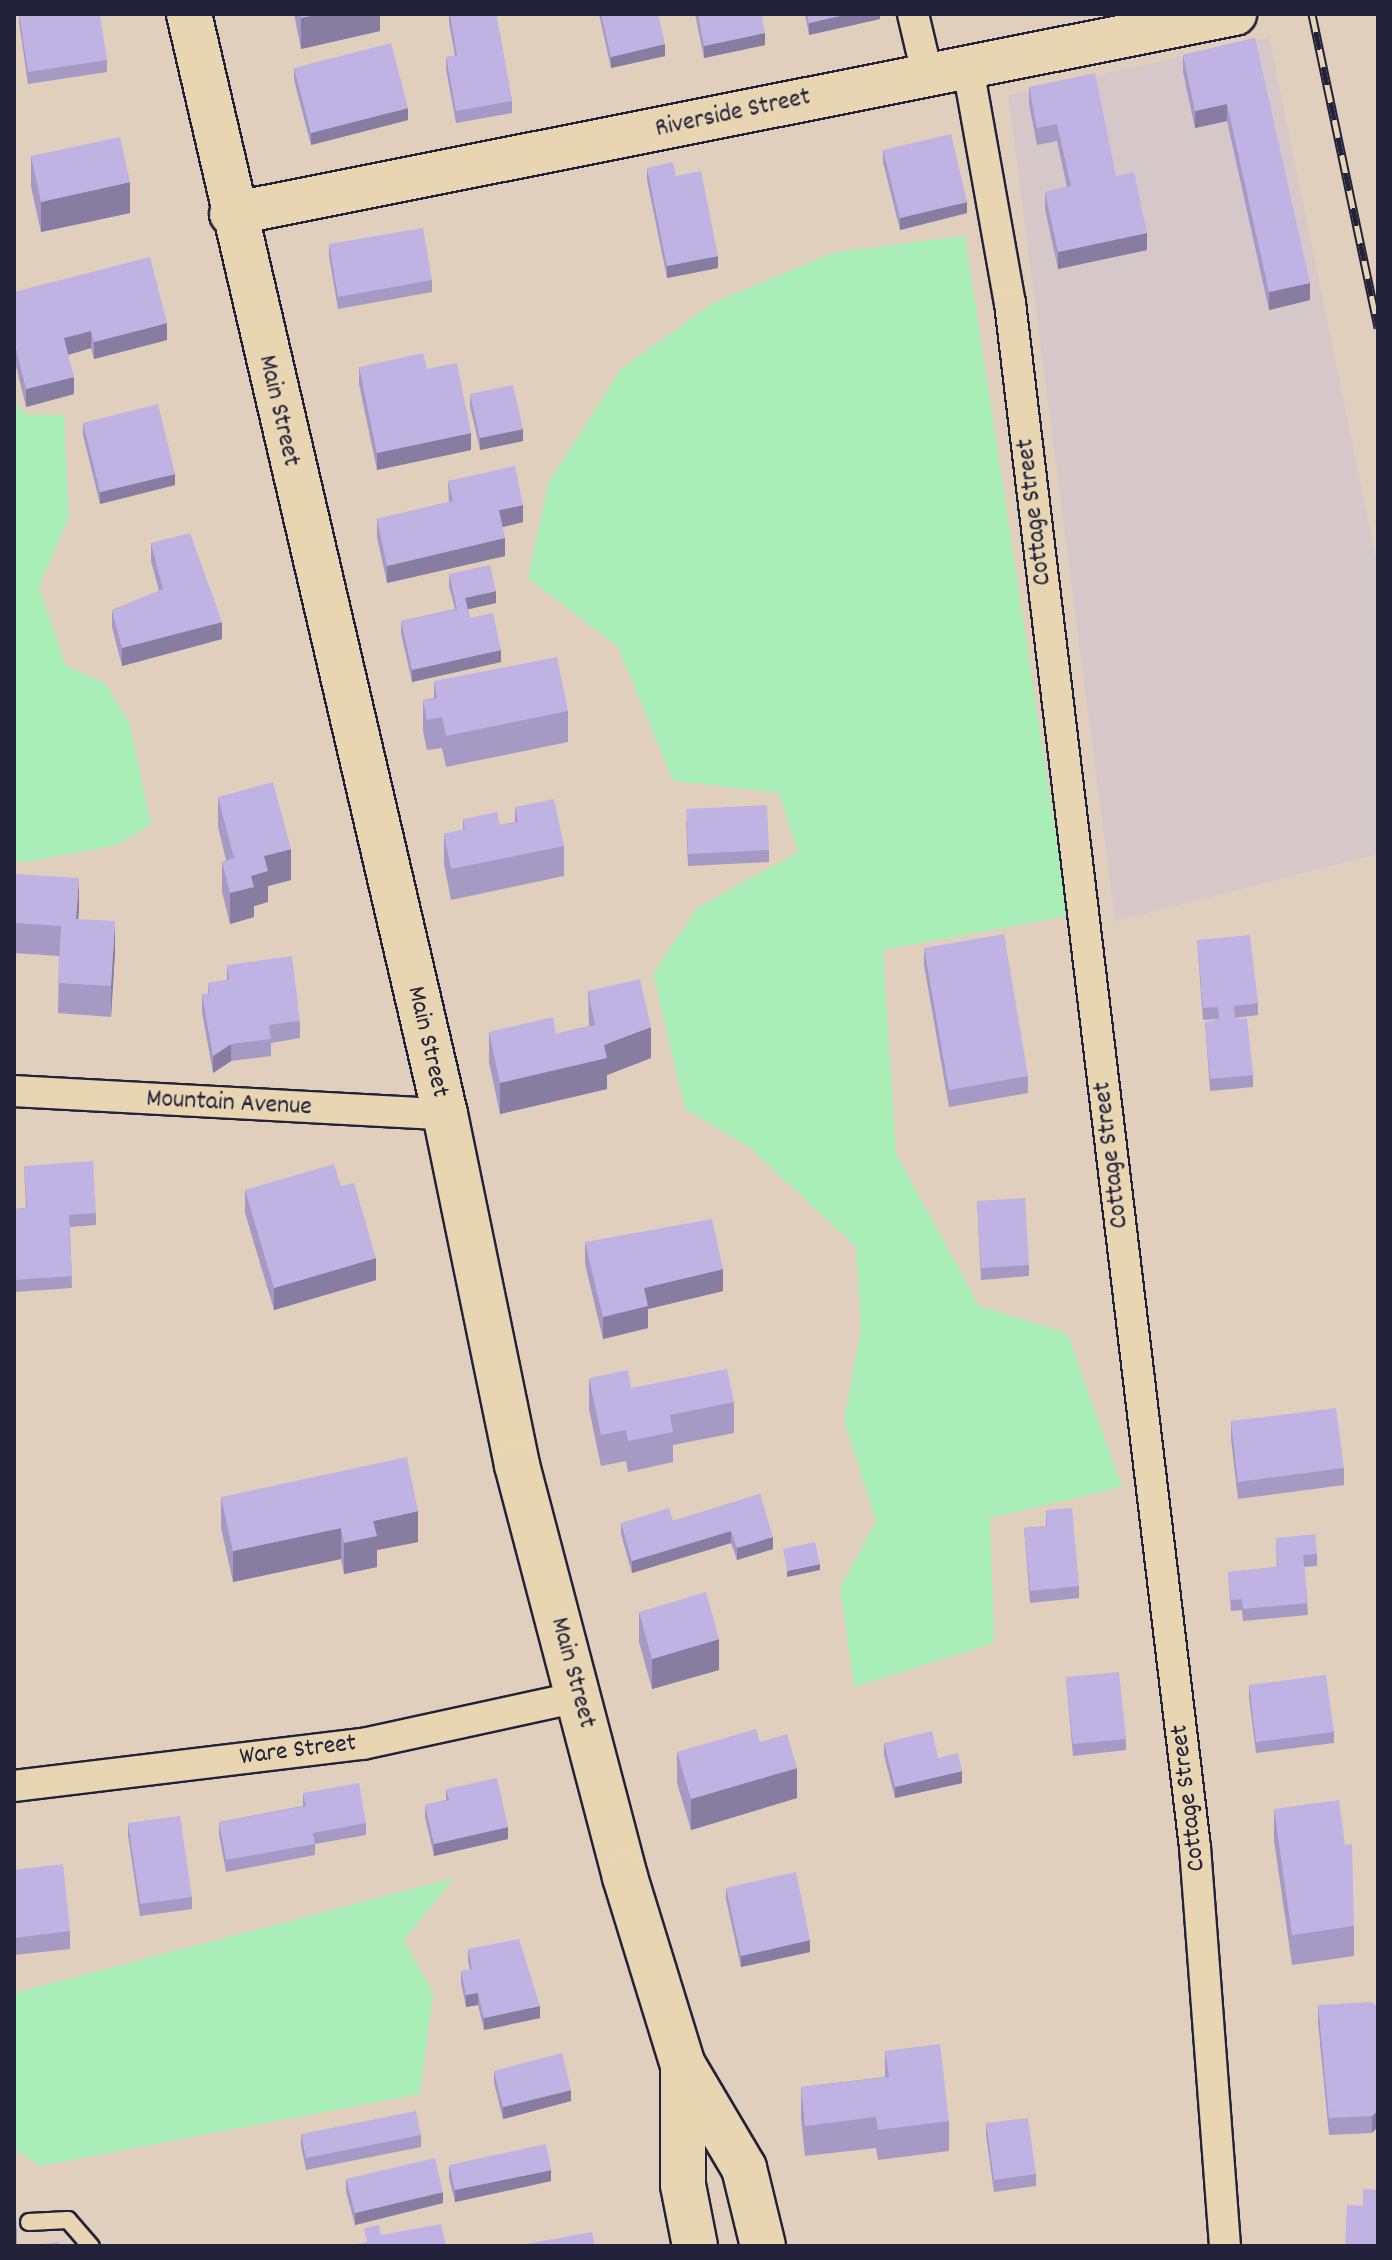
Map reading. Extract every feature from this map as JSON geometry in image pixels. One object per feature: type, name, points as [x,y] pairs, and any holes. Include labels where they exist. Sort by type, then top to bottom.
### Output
[{"type":"highway","name":"Main Street","points":[[189,14],[231,214],[445,1114],[517,1465],[578,1697],[683,2065],[744,2168],[763,2246]]},
{"type":"highway","name":"Main Street","points":[[683,2065],[683,2185],[695,2246]]},
{"type":"street","points":[[913,14],[927,73]]},
{"type":"street","name":"Riverside Street","points":[[231,214],[1235,14]]},
{"type":"street","name":"Cottage Street","points":[[968,68],[1010,303],[1195,1847],[1225,2246]]},
{"type":"street","name":"Mountain Avenue","points":[[14,1091],[445,1114]]},
{"type":"street","name":"Ware Street","points":[[14,1786],[363,1744],[578,1697]]},
{"type":"lane","points":[[29,2222],[68,2220],[91,2246]]},
{"type":"shaded area","points":[[1269,37],[1378,569],[1378,854],[1115,921],[1008,95]]},
{"type":"green space","points":[[965,236],[1068,916],[883,950],[896,1154],[979,1306],[1067,1333],[1122,1487],[990,1518],[994,1643],[854,1687],[840,1587],[876,1522],[844,1420],[861,1329],[856,1247],[748,1146],[685,1109],[653,974],[697,908],[798,852],[779,793],[673,781],[618,647],[528,578],[548,484],[621,369],[713,303],[835,252]]},
{"type":"green space","points":[[14,399],[25,414],[64,415],[69,517],[39,586],[66,666],[105,683],[130,724],[151,824],[117,845],[27,862],[14,861]]},
{"type":"green space","points":[[454,1878],[404,1940],[433,1994],[420,2094],[40,2166],[14,2149],[14,1993]]},
{"type":"building","points":[[19,14],[100,14],[107,60],[28,72]]},
{"type":"building","points":[[450,14],[496,14],[512,101],[456,111],[446,57],[457,56]]},
{"type":"building","points":[[601,14],[658,14],[665,44],[611,57]]},
{"type":"building","points":[[698,14],[761,14],[765,33],[704,46]]},
{"type":"building","points":[[807,14],[849,14],[809,23]]},
{"type":"building","points":[[1255,38],[1310,283],[1269,292],[1227,104],[1195,111],[1183,55]]},
{"type":"building","points":[[391,43],[408,108],[311,133],[294,68]]},
{"type":"building","points":[[1095,73],[1116,176],[1134,172],[1147,233],[1058,252],[1045,192],[1071,186],[1057,124],[1037,128],[1029,87]]},
{"type":"building","points":[[951,134],[967,202],[900,218],[883,150]]},
{"type":"building","points":[[120,137],[130,182],[41,202],[31,156]]},
{"type":"building","points":[[673,162],[676,176],[701,171],[718,256],[667,266],[647,168]]},
{"type":"building","points":[[423,228],[432,280],[338,297],[329,244]]},
{"type":"building","points":[[150,257],[167,323],[94,342],[91,331],[64,338],[74,377],[26,389],[14,341],[14,292]]},
{"type":"building","points":[[423,353],[427,369],[457,363],[471,433],[377,453],[359,367]]},
{"type":"building","points":[[513,385],[523,429],[480,438],[470,394]]},
{"type":"building","points":[[158,404],[175,474],[100,492],[83,423]]},
{"type":"building","points":[[515,466],[523,505],[499,510],[505,538],[387,566],[377,519],[453,501],[448,481]]},
{"type":"building","points":[[190,533],[222,622],[122,648],[112,610],[163,589],[151,543]]},
{"type":"building","points":[[490,565],[496,591],[465,598],[470,618],[493,613],[501,650],[412,670],[401,621],[457,609],[449,574]]},
{"type":"building","points":[[557,657],[568,711],[446,736],[442,717],[427,720],[423,700],[437,698],[434,681]]},
{"type":"building","points":[[273,782],[291,849],[264,856],[268,871],[251,876],[254,887],[230,893],[222,862],[234,858],[218,797]]},
{"type":"building","points":[[554,799],[564,846],[451,869],[444,834],[465,829],[463,819],[497,812],[500,825],[518,822],[515,807]]},
{"type":"building","points":[[767,805],[769,850],[688,854],[686,809]]},
{"type":"building","points":[[15,874],[79,878],[76,919],[115,921],[111,986],[58,983],[61,926],[14,923]]},
{"type":"building","points":[[1004,934],[1028,1076],[949,1090],[924,948]]},
{"type":"building","points":[[1250,935],[1258,1003],[1234,1006],[1235,1019],[1247,1018],[1253,1075],[1210,1079],[1205,1022],[1219,1020],[1218,1007],[1203,1008],[1197,940]]},
{"type":"building","points":[[292,956],[300,1021],[269,1025],[271,1039],[231,1044],[213,1056],[202,994],[209,993],[208,983],[229,980],[227,965]]},
{"type":"building","points":[[640,979],[651,1027],[604,1045],[607,1058],[500,1083],[489,1032],[553,1017],[556,1034],[595,1025],[588,991]]},
{"type":"building","points":[[93,1161],[96,1213],[69,1215],[72,1276],[14,1280],[14,1209],[27,1208],[24,1166]]},
{"type":"building","points":[[334,1164],[341,1186],[354,1183],[376,1258],[274,1288],[245,1190]]},
{"type":"building","points":[[1025,1198],[1029,1265],[981,1268],[977,1201]]},
{"type":"building","points":[[712,1219],[723,1269],[644,1288],[648,1306],[603,1317],[585,1242]]},
{"type":"building","points":[[727,1369],[734,1402],[670,1415],[673,1432],[628,1441],[626,1430],[601,1435],[589,1378],[628,1370],[631,1388]]},
{"type":"building","points":[[1336,1408],[1344,1468],[1238,1482],[1231,1421]]},
{"type":"building","points":[[407,1457],[418,1511],[373,1521],[377,1536],[344,1543],[341,1528],[233,1551],[221,1497]]},
{"type":"building","points":[[760,1494],[773,1537],[737,1548],[731,1531],[632,1561],[621,1523],[669,1508],[673,1521]]},
{"type":"building","points":[[1072,1508],[1079,1586],[1030,1591],[1024,1528],[1047,1526],[1046,1510]]},
{"type":"building","points":[[1315,1534],[1317,1554],[1303,1555],[1308,1603],[1243,1609],[1242,1599],[1231,1600],[1228,1572],[1278,1567],[1276,1538]]},
{"type":"building","points":[[815,1542],[820,1564],[787,1571],[783,1549]]},
{"type":"building","points":[[706,1592],[719,1639],[652,1659],[639,1612]]},
{"type":"building","points":[[1119,1672],[1126,1739],[1073,1744],[1066,1677]]},
{"type":"building","points":[[1326,1675],[1334,1732],[1256,1742],[1249,1685]]},
{"type":"building","points":[[756,1729],[760,1742],[787,1734],[797,1768],[691,1799],[677,1752]]},
{"type":"building","points":[[932,1731],[938,1758],[958,1753],[962,1771],[895,1787],[884,1743]]},
{"type":"building","points":[[497,1778],[508,1827],[434,1844],[425,1805],[449,1800],[446,1789]]},
{"type":"building","points":[[359,1783],[366,1823],[313,1833],[315,1844],[226,1860],[219,1822],[306,1806],[303,1793]]},
{"type":"building","points":[[1339,1800],[1345,1845],[1352,1844],[1354,1926],[1292,1935],[1274,1809]]},
{"type":"building","points":[[180,1816],[192,1897],[140,1904],[128,1823]]},
{"type":"building","points":[[63,1864],[70,1931],[14,1938],[14,1870]]},
{"type":"building","points":[[796,1872],[810,1940],[741,1956],[726,1888]]},
{"type":"building","points":[[519,1939],[540,2006],[484,2018],[478,1993],[466,1995],[461,1971],[472,1969],[468,1949]]},
{"type":"building","points":[[1372,2002],[1378,2008],[1378,2110],[1372,2116],[1329,2118],[1318,2005]]},
{"type":"building","points":[[940,2044],[949,2121],[878,2130],[876,2117],[805,2126],[801,2087],[889,2077],[885,2051]]},
{"type":"building","points":[[562,2053],[571,2090],[503,2107],[494,2071]]},
{"type":"building","points":[[416,2111],[421,2135],[306,2158],[301,2134]]},
{"type":"building","points":[[1028,2118],[1036,2174],[994,2180],[986,2123]]},
{"type":"building","points":[[546,2144],[551,2170],[455,2190],[449,2165]]},
{"type":"building","points":[[435,2158],[443,2192],[355,2213],[346,2179]]},
{"type":"building","points":[[1363,2189],[1378,2190],[1378,2246],[1345,2246],[1347,2205],[1363,2206]]},
{"type":"building","points":[[14,2201],[17,2228],[14,2228]]},
{"type":"building","points":[[441,2224],[446,2246],[346,2246],[367,2242],[364,2228],[379,2225],[381,2235]]},
{"type":"building","points":[[592,2232],[595,2246],[516,2246]]},
{"type":"building","points":[[59,2242],[60,2246],[22,2246]]},
{"type":"railway","points":[[1312,14],[1378,328]]}]
